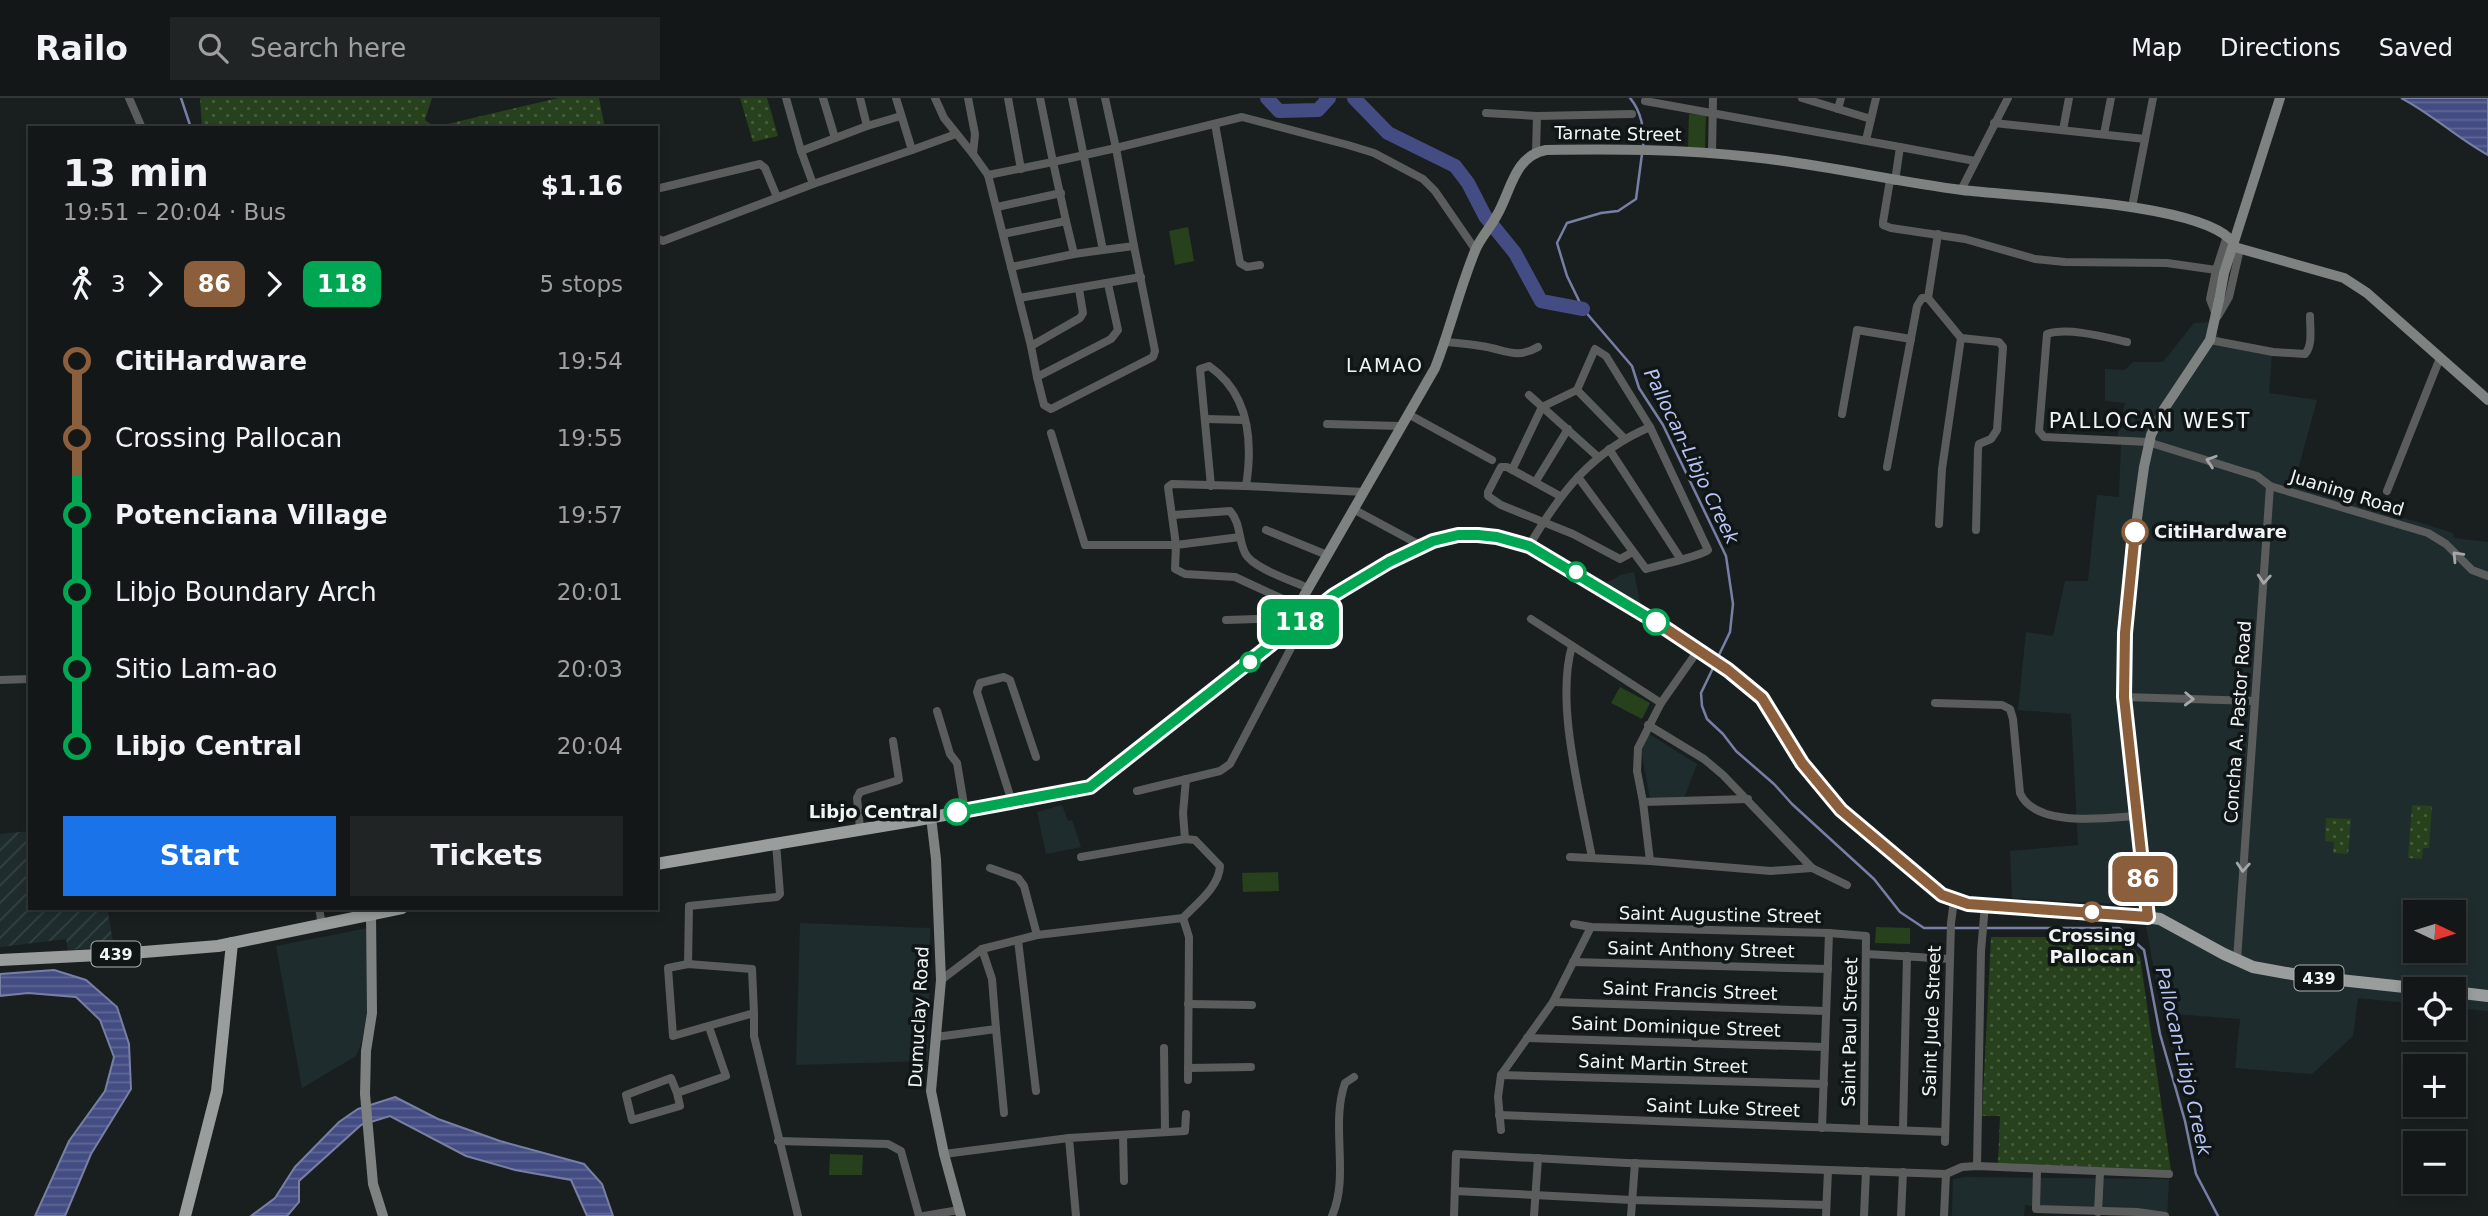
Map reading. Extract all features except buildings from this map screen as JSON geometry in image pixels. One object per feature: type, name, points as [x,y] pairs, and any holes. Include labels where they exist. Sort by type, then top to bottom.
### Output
[{"type":"main road","name":"439","points":[[658,864],[1090,787],[1291,623],[1367,574],[1420,545],[1458,535],[1478,535],[1529,546],[1597,585],[1728,670],[1762,698],[1802,763],[1841,810],[1933,888],[1954,900],[1985,905],[2160,919],[2237,960],[2270,971],[2403,987]]},
{"type":"main road","name":"439","points":[[0,960],[119,954],[232,943],[323,925],[370,911]]},
{"type":"main road","points":[[185,1216],[216,1091],[232,943]]},
{"type":"main road","points":[[2466,993],[2488,996]]},
{"type":"street","points":[[129,98],[141,126]]},
{"type":"street","points":[[786,98],[813,184]]},
{"type":"street","points":[[823,98],[835,138]]},
{"type":"street","points":[[860,98],[867,126]]},
{"type":"street","points":[[896,98],[912,150]]},
{"type":"street","points":[[935,98],[956,134],[988,175],[1044,405],[1051,409],[1153,357],[1155,351],[1105,98]]},
{"type":"street","points":[[968,98],[975,134],[973,154]]},
{"type":"street","points":[[1008,98],[1021,169]]},
{"type":"street","points":[[1040,98],[1074,254]]},
{"type":"street","points":[[1072,98],[1103,250]]},
{"type":"street","points":[[1712,153],[1713,98]]},
{"type":"street","points":[[1804,98],[1871,119]]},
{"type":"street","points":[[1838,109],[1841,98]]},
{"type":"street","points":[[1866,140],[1876,98]]},
{"type":"street","points":[[1961,190],[2008,98]]},
{"type":"street","points":[[2063,130],[2069,98]]},
{"type":"street","points":[[2105,134],[2111,98]]},
{"type":"street","points":[[2132,207],[2152,98]]},
{"type":"street","points":[[2148,917],[2124,697],[2129,587],[2148,442],[2164,409],[2210,340],[2217,318],[2224,273],[2280,98]]},
{"type":"street","points":[[1645,101],[1975,161]]},
{"type":"street","points":[[1486,113],[1538,116],[1632,114]]},
{"type":"street","points":[[801,151],[901,116]]},
{"type":"street","points":[[1536,152],[1538,116]]},
{"type":"street","points":[[988,175],[1084,156],[1242,117],[1374,153],[1412,173],[1435,191],[1475,249]]},
{"type":"street","points":[[1994,123],[2145,139]]},
{"type":"street","points":[[1215,124],[1240,263],[1247,267],[1260,265]]},
{"type":"street","points":[[658,239],[663,241],[777,197],[956,134]]},
{"type":"street","points":[[1900,147],[1883,225],[1965,239],[2035,259],[2167,263],[2216,270]]},
{"type":"street","name":"Tarnate Street","points":[[1291,623],[1308,588],[1434,368],[1446,342],[1475,249],[1498,214],[1513,177],[1536,152],[1651,151],[1754,157],[1961,190],[2132,207],[2188,219],[2212,227],[2228,237]]},
{"type":"street","points":[[658,189],[760,164],[765,168],[777,197]]},
{"type":"street","points":[[997,208],[1061,193]]},
{"type":"street","points":[[1003,233],[1066,221]]},
{"type":"street","points":[[1938,234],[1928,298],[1961,338],[1999,342],[2003,347],[1997,430],[1991,439],[1979,444],[1978,449],[1976,530]]},
{"type":"street","points":[[2217,318],[2210,299],[2216,270],[2228,237]]},
{"type":"street","points":[[1011,267],[1074,254],[1135,246]]},
{"type":"street","points":[[2217,318],[2229,297],[2239,249],[2344,278],[2367,293],[2488,400]]},
{"type":"street","points":[[1019,298],[1141,277]]},
{"type":"street","points":[[1037,377],[1111,339],[1115,334],[1118,330],[1108,284]]},
{"type":"street","points":[[1031,345],[1080,318],[1083,313],[1079,289]]},
{"type":"street","points":[[1887,467],[1920,300],[1928,298]]},
{"type":"street","points":[[2210,340],[2305,355],[2310,340],[2310,316]]},
{"type":"street","points":[[1842,414],[1857,330],[1911,339]]},
{"type":"street","name":"Juaning Road","points":[[2127,342],[2090,335],[2056,332],[2047,334],[2039,431],[2044,437],[2148,442],[2257,476],[2270,486],[2428,533],[2446,544],[2472,570],[2488,576]]},
{"type":"street","points":[[1939,524],[1942,469],[1961,338]]},
{"type":"street","points":[[1446,342],[1519,354],[1528,353],[1538,347]]},
{"type":"street","points":[[1513,470],[1542,407],[1577,390],[1595,349],[1606,356],[1650,427],[1708,550],[1646,569],[1578,477]]},
{"type":"street","points":[[2387,491],[2440,358]]},
{"type":"street","points":[[1211,486],[1200,369],[1209,366],[1217,372],[1242,405],[1251,456],[1245,486]]},
{"type":"street","points":[[1577,390],[1624,438]]},
{"type":"street","points":[[1529,395],[1598,457]]},
{"type":"street","points":[[1408,414],[1492,460]]},
{"type":"street","points":[[1206,419],[1245,420]]},
{"type":"street","points":[[1327,424],[1401,426]]},
{"type":"street","points":[[1529,546],[1560,496],[1598,457],[1624,438],[1650,427]]},
{"type":"street","points":[[1536,481],[1568,429]]},
{"type":"street","points":[[1051,433],[1085,545],[1176,545],[1240,537]]},
{"type":"street","points":[[1609,449],[1680,558]]},
{"type":"street","points":[[1560,496],[1536,481],[1501,467],[1488,496],[1542,523],[1573,534],[1620,559],[1633,552]]},
{"type":"street","points":[[1298,606],[1235,577],[1179,573],[1175,569],[1176,545],[1170,484],[1364,492]]},
{"type":"street","name":"Concha A. Pastor Road","points":[[2237,960],[2270,486]]},
{"type":"street","points":[[1353,509],[1420,545]]},
{"type":"street","points":[[1173,515],[1230,511],[1236,518],[1245,555],[1259,566],[1308,588]]},
{"type":"street","points":[[1266,530],[1327,555]]},
{"type":"street","points":[[1531,619],[1661,703]]},
{"type":"street","points":[[1137,791],[1220,771],[1230,764],[1291,648],[1291,623],[1226,620]]},
{"type":"street","points":[[1572,646],[1565,675],[1566,707],[1592,858]]},
{"type":"street","points":[[1650,860],[1636,758],[1638,748],[1661,703],[1702,652]]},
{"type":"street","points":[[1012,802],[977,692],[980,683],[1004,677],[1010,680],[1036,757]]},
{"type":"street","points":[[0,680],[28,679]]},
{"type":"street","points":[[2124,697],[2255,701]]},
{"type":"street","points":[[1935,703],[2002,705],[2010,709],[2023,801],[2051,816],[2080,819],[2137,816]]},
{"type":"street","points":[[937,711],[950,754],[957,763],[965,811]]},
{"type":"street","points":[[1648,725],[1704,759],[1748,799],[1812,868],[1847,885]]},
{"type":"street","points":[[860,828],[857,798],[860,792],[899,780],[893,741]]},
{"type":"street","points":[[1185,839],[1183,813],[1186,779]]},
{"type":"street","points":[[1643,802],[1748,799]]},
{"type":"street","name":"Dumuclay Road","points":[[931,817],[936,859],[941,980],[931,1091],[960,1213]]},
{"type":"street","points":[[941,980],[982,949],[1037,934],[1183,918],[1215,884],[1220,874],[1220,866],[1195,840],[1185,839],[1081,857]]},
{"type":"street","points":[[688,964],[689,906],[777,897],[780,894],[776,843]]},
{"type":"street","points":[[1570,857],[1650,860],[1771,870],[1812,868]]},
{"type":"street","points":[[990,868],[1018,878],[1024,886],[1037,934]]},
{"type":"street","name":"Saint Jude Street","points":[[1945,1142],[1950,944],[1954,900]]},
{"type":"street","points":[[1977,1166],[1981,947],[1985,905]]},
{"type":"street","points":[[320,910],[323,925]]},
{"type":"street","points":[[370,911],[372,1013],[366,1051],[365,1094],[371,1175],[383,1216]]},
{"type":"street","points":[[1183,918],[1189,937],[1188,1080]]},
{"type":"street","name":"Saint Augustine Street","points":[[1574,924],[1591,928],[1866,936]]},
{"type":"street","points":[[1501,1130],[1498,1097],[1501,1075],[1553,1002],[1591,928]]},
{"type":"street","points":[[1822,1128],[1829,933]]},
{"type":"street","name":"Saint Paul Street","points":[[1864,1128],[1866,936]]},
{"type":"street","points":[[1018,940],[1036,1091]]},
{"type":"street","points":[[982,949],[992,979],[1004,1113]]},
{"type":"street","points":[[1867,954],[1950,958]]},
{"type":"street","points":[[1903,1129],[1907,956]]},
{"type":"street","name":"Saint Anthony Street","points":[[1573,962],[1828,969]]},
{"type":"street","points":[[754,1013],[674,1036],[668,968],[688,964],[752,969],[754,1013],[754,1037],[798,1216]]},
{"type":"street","name":"Saint Francis Street","points":[[1553,1002],[1826,1011]]},
{"type":"street","points":[[1188,1004],[1252,1005]]},
{"type":"street","points":[[677,1093],[726,1076],[709,1027]]},
{"type":"street","points":[[936,1037],[996,1029]]},
{"type":"street","name":"Saint Dominique Street","points":[[1527,1038],[1825,1047]]},
{"type":"street","points":[[1164,1048],[1165,1131]]},
{"type":"street","points":[[1188,1068],[1251,1067]]},
{"type":"street","name":"Saint Martin Street","points":[[1501,1075],[1824,1084]]},
{"type":"street","points":[[1332,1216],[1338,1186],[1338,1122],[1341,1098],[1345,1083],[1354,1077]]},
{"type":"street","points":[[671,1079],[677,1093],[680,1105],[632,1119],[626,1095],[671,1079]]},
{"type":"street","points":[[944,1154],[1069,1138],[1185,1131],[1186,1114]]},
{"type":"street","name":"Saint Luke Street","points":[[1499,1115],[1945,1132]]},
{"type":"street","points":[[1123,1135],[1124,1181]]},
{"type":"street","points":[[1069,1138],[1076,1216]]},
{"type":"street","points":[[778,1141],[888,1144],[901,1151],[921,1216],[960,1213]]},
{"type":"street","points":[[1454,1216],[1456,1154],[1946,1174],[1962,1167],[1977,1166],[2169,1174]]},
{"type":"street","points":[[1534,1216],[1538,1158]]},
{"type":"street","points":[[1631,1216],[1635,1163]]},
{"type":"street","points":[[1826,1216],[1828,1170]]},
{"type":"street","points":[[2037,1170],[2036,1209],[2165,1216]]},
{"type":"street","points":[[1864,1216],[1866,1171]]},
{"type":"street","points":[[1901,1216],[1902,1172]]},
{"type":"street","points":[[2098,1212],[2100,1172]]},
{"type":"street","points":[[1944,1216],[1946,1174]]},
{"type":"street","points":[[1455,1191],[1632,1200],[1826,1205]]},
{"type":"shaded area","points":[[2211,322],[2223,344],[2272,353],[2269,393],[2317,400],[2294,484],[2453,533],[2454,538],[2488,542],[2488,1011],[2466,1009],[2466,977],[2403,977],[2403,1003],[2358,998],[2353,1036],[2312,1074],[2235,1068],[2240,1019],[2162,1013],[2146,926],[2134,905],[2012,898],[2010,851],[2078,845],[2071,714],[2018,710],[2026,632],[2053,636],[2065,581],[2088,581],[2097,495],[2119,497],[2121,444],[2116,443],[2125,403],[2105,401],[2105,369],[2125,370],[2133,362],[2163,362],[2194,323]]},
{"type":"shaded area","points":[[1634,572],[1641,607],[1602,585],[1621,575]]},
{"type":"shaded area","points":[[1649,734],[1697,764],[1683,801],[1650,799],[1641,749]]},
{"type":"shaded area","points":[[1062,805],[1068,821],[1072,820],[1081,847],[1046,854],[1037,812]]},
{"type":"shaded area","points":[[28,831],[28,910],[107,910],[114,947],[68,950],[66,939],[0,947],[0,834]]},
{"type":"shaded area","points":[[800,923],[930,928],[928,1061],[796,1065]]},
{"type":"shaded area","points":[[368,928],[368,1006],[362,1041],[356,1056],[302,1088],[276,946]]},
{"type":"shaded area","points":[[1953,1179],[2169,1179],[2167,1216],[2111,1216],[2025,1205],[2024,1216],[1952,1216]]},
{"type":"green space","points":[[200,98],[432,98],[425,120],[433,126],[202,126]]},
{"type":"green space","points":[[558,98],[599,98],[605,126],[439,126]]},
{"type":"green space","points":[[740,98],[767,98],[778,136],[753,142]]},
{"type":"green space","points":[[1689,114],[1706,115],[1705,149],[1688,148]]},
{"type":"green space","points":[[1188,227],[1194,261],[1175,265],[1169,231]]},
{"type":"green space","points":[[1620,687],[1650,703],[1642,719],[1611,703]]},
{"type":"green space","points":[[2412,805],[2432,806],[2429,848],[2423,848],[2422,859],[2408,858]]},
{"type":"green space","points":[[2326,818],[2351,819],[2348,854],[2333,853],[2334,842],[2325,841]]},
{"type":"green space","points":[[1278,872],[1279,891],[1243,892],[1242,873]]},
{"type":"green space","points":[[1876,927],[1910,928],[1910,944],[1875,943]]},
{"type":"green space","points":[[1991,937],[2124,937],[2140,957],[2171,1170],[1998,1163],[2000,1116],[1982,1116]]},
{"type":"green space","points":[[830,1154],[863,1155],[862,1175],[829,1175]]},
{"type":"water","points":[[2401,98],[2488,98],[2488,155],[2423,111]]},
{"type":"water","points":[[54,970],[86,980],[117,1007],[129,1044],[131,1089],[91,1154],[65,1216],[35,1216],[69,1141],[105,1091],[114,1057],[100,1020],[76,997],[28,993],[0,996],[0,974]]},
{"type":"water","points":[[395,1097],[438,1119],[500,1141],[584,1164],[602,1184],[613,1216],[587,1216],[571,1180],[515,1170],[466,1156],[390,1116],[361,1125],[299,1181],[299,1202],[287,1216],[251,1216],[275,1198],[295,1167],[339,1122],[358,1109]]},
{"type":"waterway","points":[[181,98],[190,126]]},
{"type":"waterway","points":[[1267,98],[1279,111],[1318,110],[1329,98]]},
{"type":"waterway","points":[[1354,98],[1388,133],[1455,166],[1468,183],[1485,216],[1515,253],[1541,301],[1583,309]]},
{"type":"waterway","name":"Pallocan-Libjo Creek","points":[[1630,98],[1641,121],[1643,147]]},
{"type":"waterway","name":"Pallocan-Libjo Creek","points":[[1642,154],[1636,199],[1618,211],[1567,223],[1557,243],[1567,276],[1583,309],[1632,366],[1639,388],[1663,425],[1726,556],[1733,604],[1730,632],[1718,657]]},
{"type":"waterway","name":"Pallocan-Libjo Creek","points":[[1714,666],[1701,693],[1707,719],[1736,751],[1874,879],[1900,912],[1924,928],[2119,928],[2144,950],[2160,1034],[2185,1121],[2196,1174],[2218,1216]]},
{"type":"bus line","name":"86","points":[[1656,622],[1728,670],[1762,698],[1817,784],[1841,810],[1942,895],[1968,904],[2148,917],[2126,729],[2123,669],[2135,532]]},
{"type":"bus line","name":"118","points":[[957,812],[1090,787],[1334,595],[1420,545],[1433,541],[1458,535],[1478,535],[1529,546],[1656,622]]},
{"type":"place","name":"CitiHardware","points":[[2135,532]]},
{"type":"place","name":"Libjo Central","points":[[957,812]]},
{"type":"place","name":"Crossing Pallocan","points":[[2092,912]]},
{"type":"district","name":"LAMAO","points":[[1385,365]]},
{"type":"district","name":"PALLOCAN WEST","points":[[2150,421]]}]
